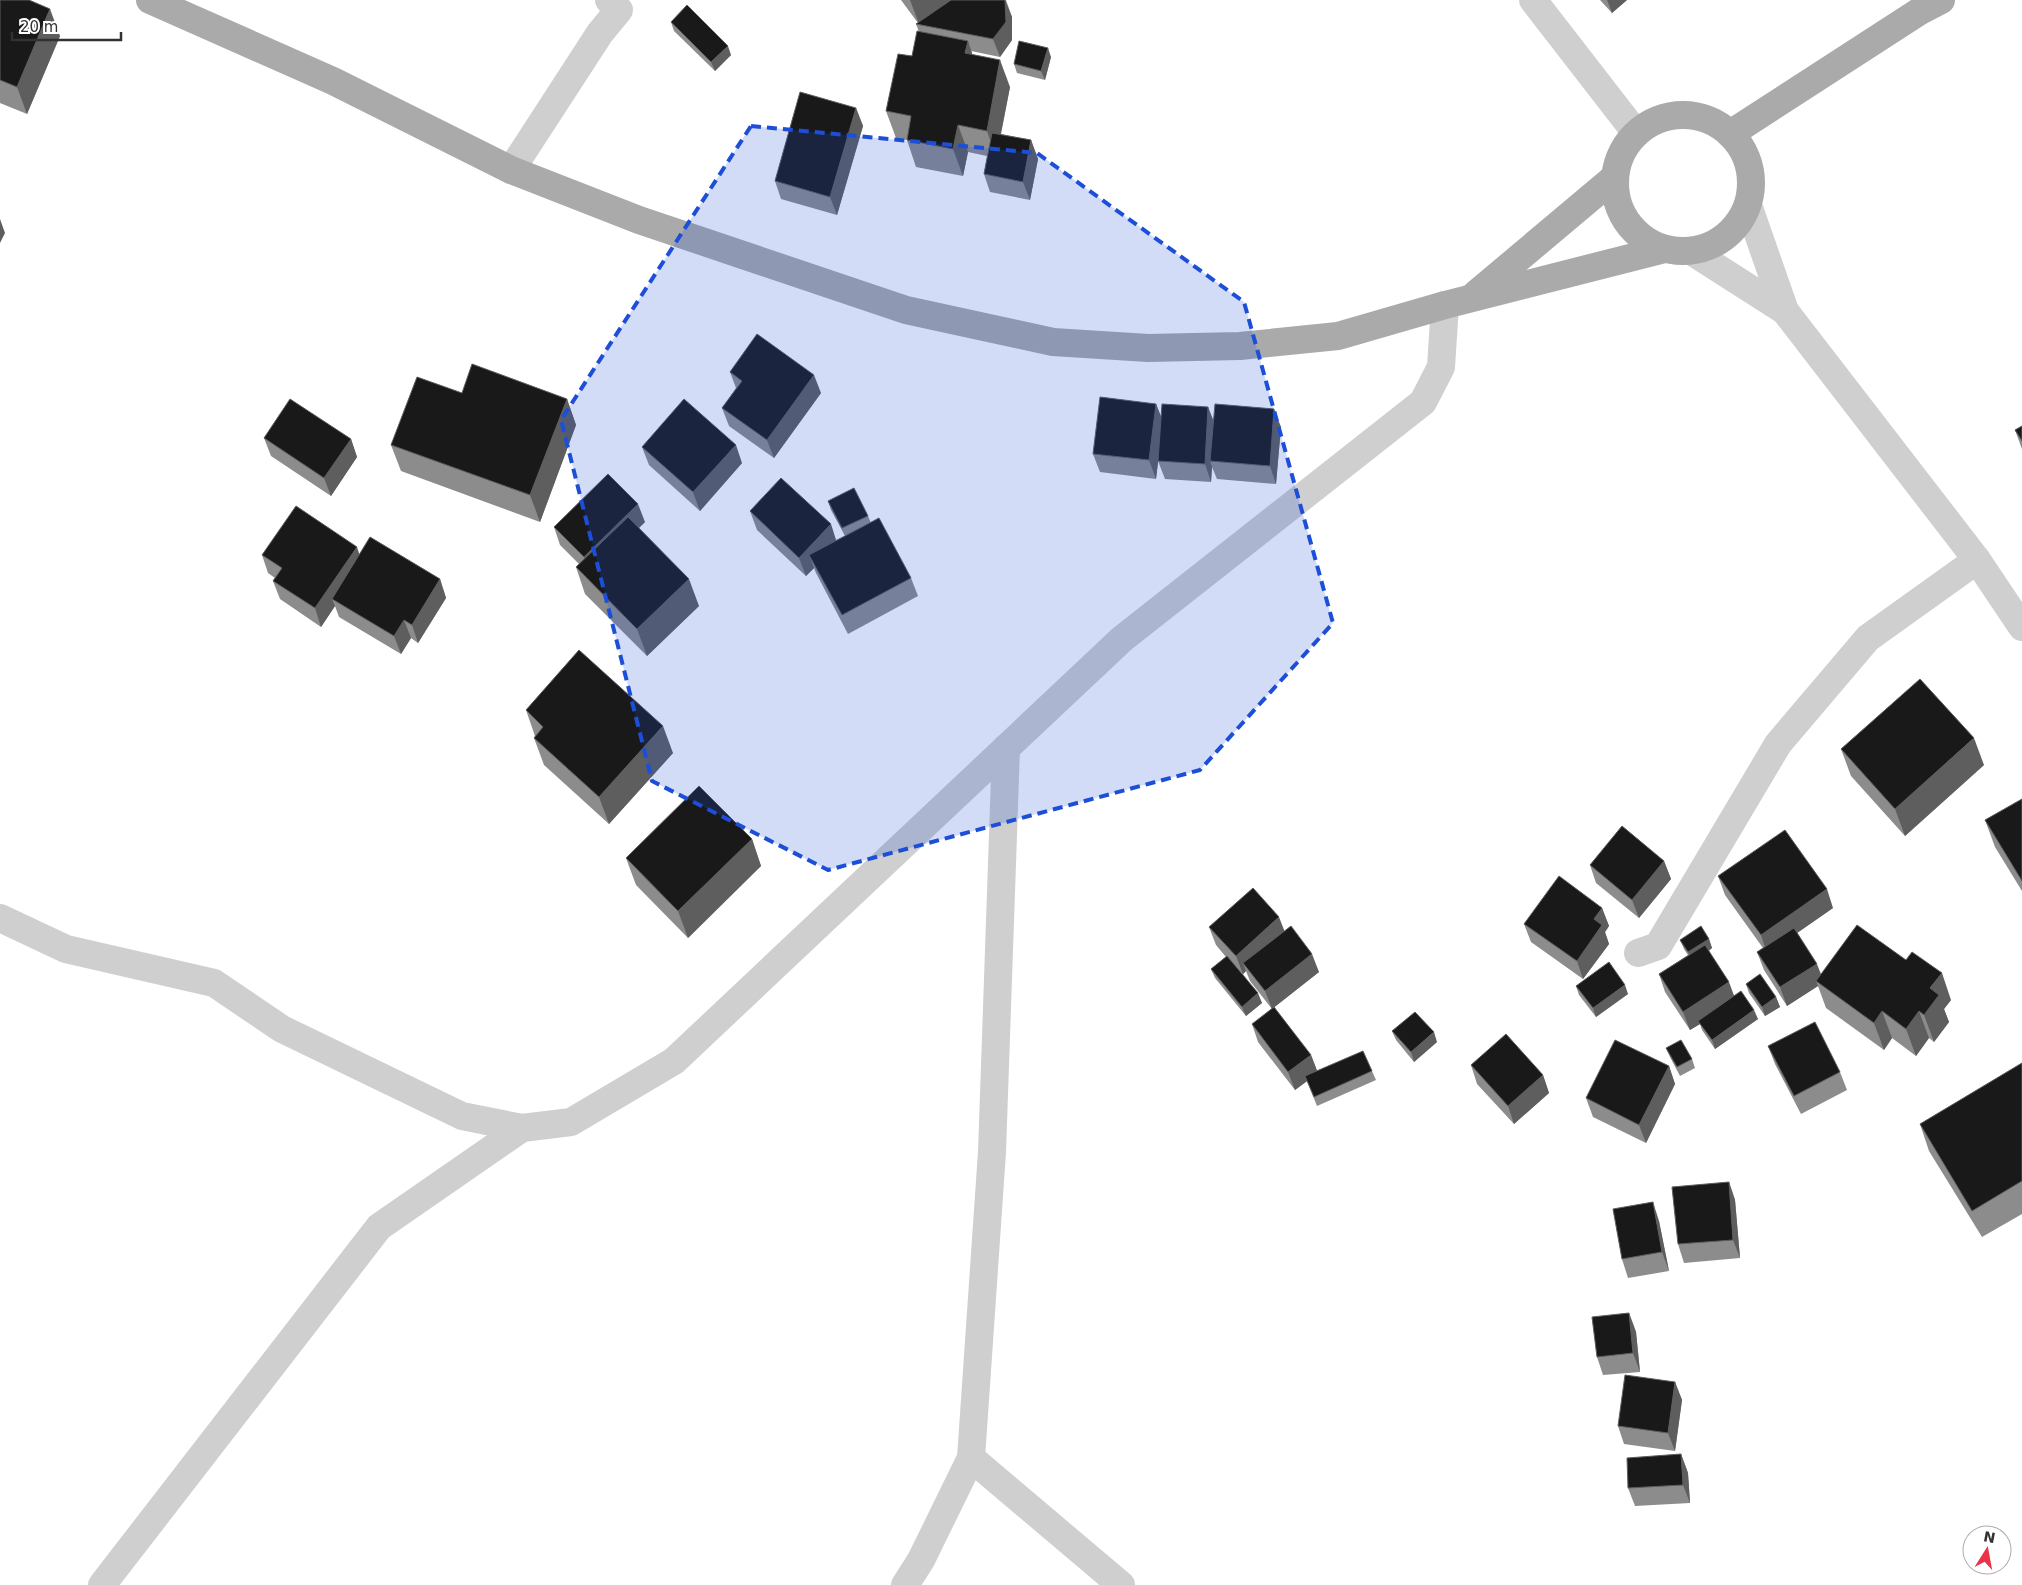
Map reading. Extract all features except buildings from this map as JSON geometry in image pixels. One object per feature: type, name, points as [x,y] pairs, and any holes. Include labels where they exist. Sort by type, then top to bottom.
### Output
[{"type":"main road","points":[[150,0],[333,82],[511,170],[639,220],[906,310],[1053,342],[1148,348],[1240,346],[1338,336],[1471,298],[1678,250],[1710,246],[1726,236],[1740,222],[1748,205],[1752,186],[1750,167],[1742,149],[1730,134],[1714,122],[1694,115],[1666,118],[1653,122],[1636,133],[1621,154],[1614,178],[1616,197],[1622,215],[1633,230],[1648,242],[1678,250]]},
{"type":"main road","points":[[1730,134],[1920,11],[1941,0]]},
{"type":"main road","points":[[1471,298],[1614,178]]},
{"type":"street","points":[[1533,0],[1636,133]]},
{"type":"street","points":[[511,170],[619,4]]},
{"type":"street","points":[[1748,205],[1785,310],[1977,560],[2022,628]]},
{"type":"street","points":[[1678,250],[1785,310]]},
{"type":"street","points":[[0,918],[66,949],[214,983],[282,1029],[462,1116],[522,1128],[571,1122],[674,1061],[1122,639],[1423,402],[1441,367],[1445,305]]},
{"type":"street","points":[[1638,953],[1658,946],[1778,744],[1868,638],[1977,560]]},
{"type":"street","points":[[904,1585],[921,1560],[971,1458],[992,1152],[1006,748]]},
{"type":"street","points":[[102,1585],[379,1227],[522,1128]]},
{"type":"street","points":[[971,1458],[1121,1585]]},
{"type":"highlighted area","points":[[751,126],[1037,153],[1244,302],[1333,623],[1200,770],[828,870],[652,781],[561,420]]}]
